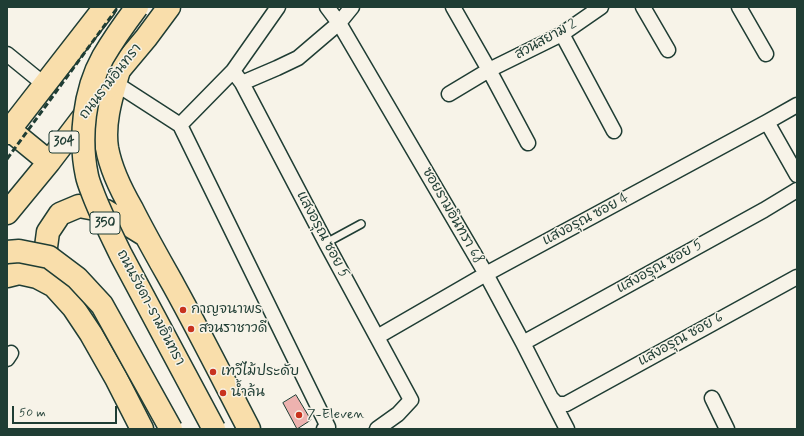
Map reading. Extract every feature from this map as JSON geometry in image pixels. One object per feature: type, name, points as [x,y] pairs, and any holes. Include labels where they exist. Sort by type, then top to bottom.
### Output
[{"type":"main road","points":[[49,162],[8,131],[105,7]]},
{"type":"main road","points":[[116,7],[118,19],[124,30],[136,38],[146,38]]},
{"type":"main road","name":"ถนนรัชดา-รามอินทรา","points":[[137,7],[114,39],[102,59],[93,80],[83,126],[87,177],[96,201],[118,248],[214,429]]},
{"type":"main road","name":"ถนนรามอินทรา","points":[[7,212],[118,76],[170,7]]},
{"type":"main road","name":"350","points":[[118,76],[108,110],[106,130],[107,148],[111,164],[119,185],[145,236],[200,334],[249,429]]},
{"type":"main road","points":[[54,286],[47,263],[46,247],[48,232],[60,214],[79,206],[106,211],[145,236]]},
{"type":"main road","points":[[7,252],[19,251],[50,257],[77,278],[102,305],[170,429]]},
{"type":"main road","points":[[7,276],[19,273],[37,277],[54,286],[73,307],[91,334],[116,378],[142,429]]},
{"type":"street","points":[[180,125],[233,71],[278,7]]},
{"type":"street","name":"ซอยรามอินทรา 68","points":[[327,7],[339,23],[486,274],[523,342],[567,429]]},
{"type":"street","points":[[242,83],[298,58],[339,23],[352,7]]},
{"type":"street","points":[[453,7],[528,143]]},
{"type":"street","name":"สวนสยาม 2","points":[[449,94],[489,70],[562,34],[601,7]]},
{"type":"street","points":[[643,7],[668,50]]},
{"type":"street","points":[[738,7],[766,54]]},
{"type":"street","points":[[562,34],[614,131]]},
{"type":"street","points":[[7,54],[45,85]]},
{"type":"street","name":"แสงอรุณ ซอย 5","points":[[233,71],[242,83],[411,400],[398,414],[377,429]]},
{"type":"street","points":[[118,76],[180,125],[328,427],[324,429]]},
{"type":"street","name":"แสงอรุณ ซอย 4","points":[[377,337],[486,274],[797,105]]},
{"type":"street","points":[[767,122],[797,175]]},
{"type":"street","name":"แสงอรุณ ซอย 5","points":[[523,342],[764,210],[797,190]]},
{"type":"street","name":"แสงอรุณ ซอย 6","points":[[551,398],[557,404],[566,404],[797,277]]},
{"type":"street","points":[[712,398],[727,429]]},
{"type":"lane","points":[[326,243],[361,224]]},
{"type":"building","name":"7-Eleven","points":[[296,395],[311,420],[297,429],[283,403]]},
{"type":"railway","points":[[7,159],[118,7]]},
{"type":"place","name":"กาญจนาพร","points":[[183,310]]},
{"type":"place","name":"สวนราชาวดี","points":[[191,329]]},
{"type":"place","name":"เทวีไม้ประดับ","points":[[213,372]]},
{"type":"place","name":"น้ำล้น","points":[[223,393]]},
{"type":"place","name":"7-Eleven","points":[[299,415]]}]
